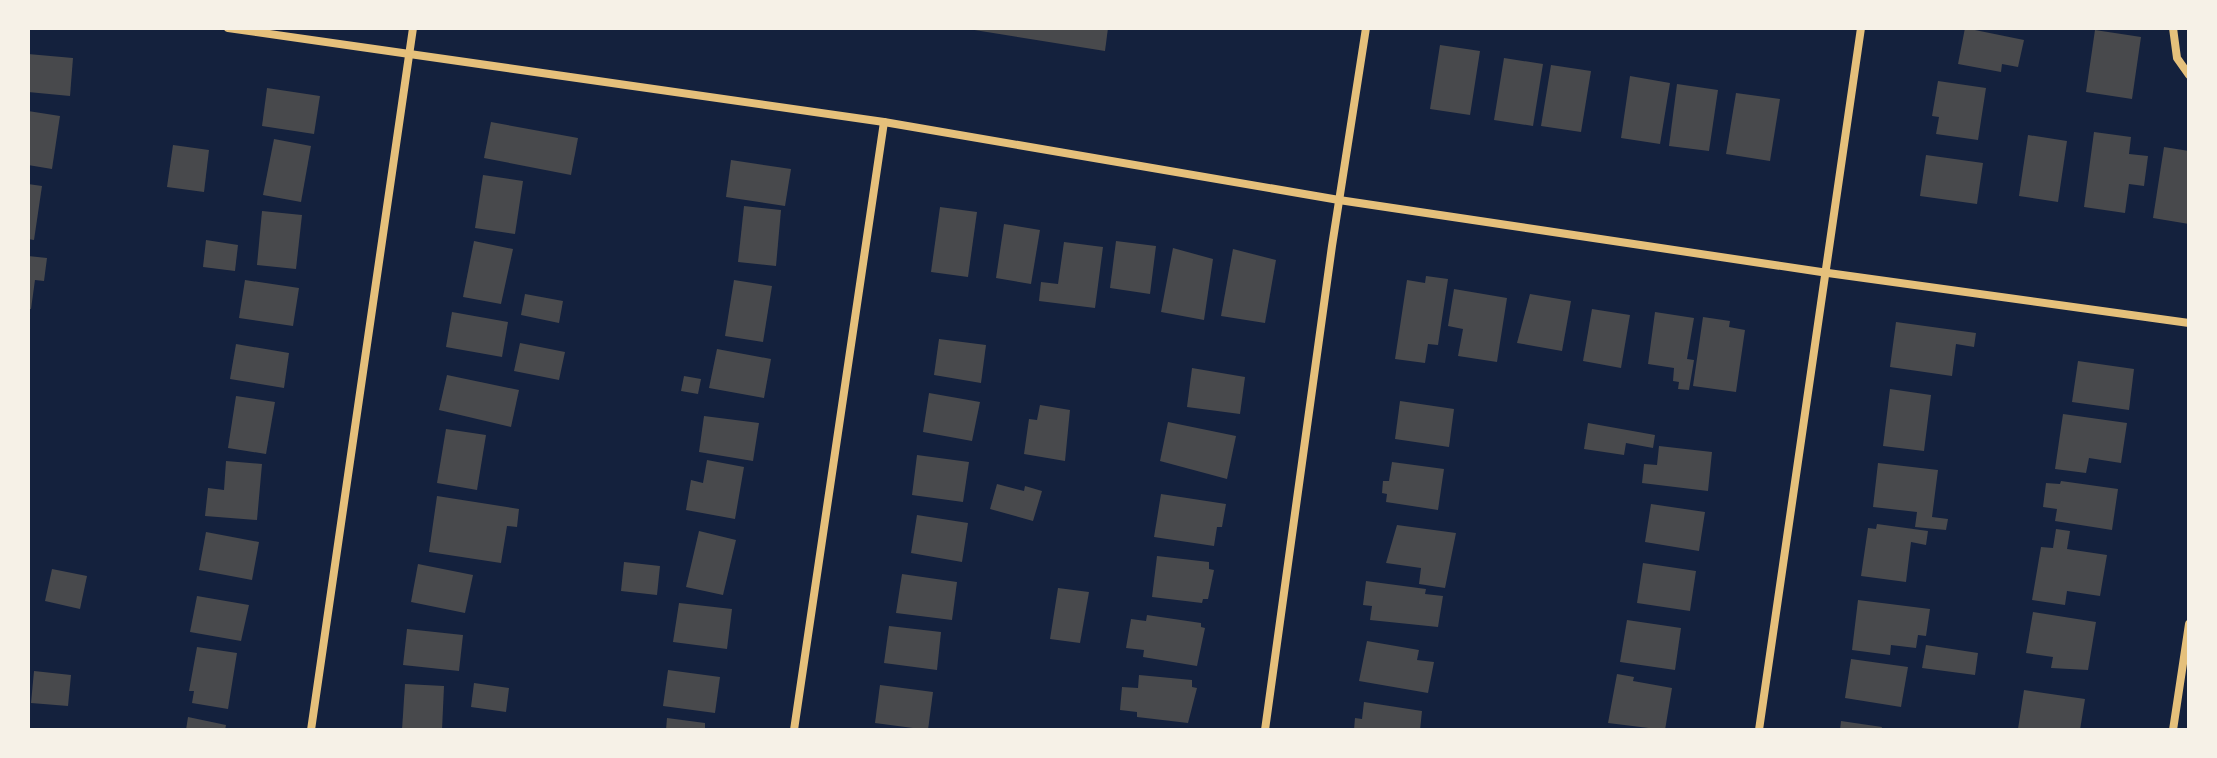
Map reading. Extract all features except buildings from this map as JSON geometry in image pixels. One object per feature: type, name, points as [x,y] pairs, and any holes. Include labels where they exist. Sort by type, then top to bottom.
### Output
[{"type":"street","points":[[228,28],[409,57],[884,122],[1339,200],[2189,323]]},
{"type":"street","points":[[311,730],[413,28]]},
{"type":"street","points":[[1265,730],[1366,28]]},
{"type":"street","points":[[1759,730],[1828,273],[1861,28]]},
{"type":"street","points":[[2173,28],[2177,58],[2189,75]]},
{"type":"street","points":[[794,730],[884,122]]},
{"type":"street","points":[[2173,730],[2189,624]]}]
